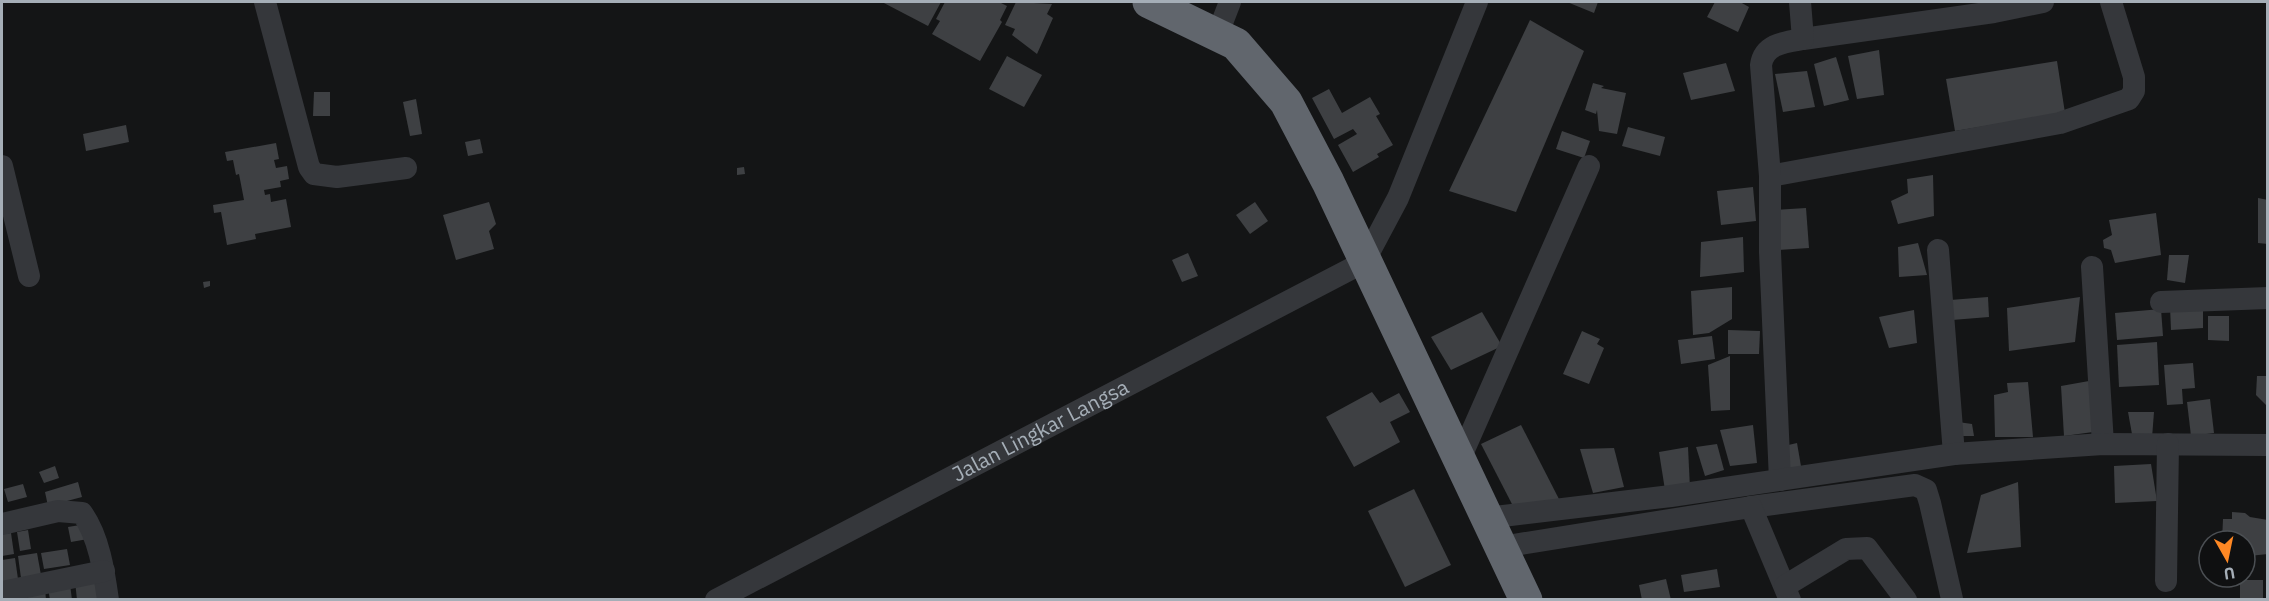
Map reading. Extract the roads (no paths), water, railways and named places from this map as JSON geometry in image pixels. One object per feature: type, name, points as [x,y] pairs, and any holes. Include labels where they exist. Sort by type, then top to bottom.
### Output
[{"type":"highway","points":[[1149,2],[1218,33],[1243,50],[1286,102],[1328,182],[1526,600]]},
{"type":"street","points":[[266,2],[309,167],[314,174],[338,177],[406,168]]},
{"type":"street","points":[[1218,33],[1230,2]]},
{"type":"street","points":[[1364,262],[1398,198],[1477,2]]},
{"type":"street","points":[[1800,2],[1803,39]]},
{"type":"street","points":[[1780,480],[1770,252],[1770,176],[1761,61],[1772,47],[1803,39],[1994,12],[2043,2]]},
{"type":"street","points":[[1770,176],[2060,123],[2129,99],[2134,91],[2134,77],[2111,2]]},
{"type":"street","points":[[2,166],[29,276]]},
{"type":"street","points":[[1459,461],[1589,166]]},
{"type":"street","points":[[1938,250],[1954,454]]},
{"type":"street","name":"Jalan Lingkar Langsa","points":[[716,600],[1364,262]]},
{"type":"street","points":[[2092,267],[2103,444]]},
{"type":"street","points":[[2161,302],[2268,298]]},
{"type":"street","points":[[1486,518],[1780,480],[1954,454],[2103,444],[2268,445]]},
{"type":"street","points":[[2166,581],[2168,444]]},
{"type":"street","points":[[1501,547],[1882,487],[1920,486],[1926,490],[1930,503],[1952,599]]},
{"type":"street","points":[[1751,507],[1787,593],[1846,549],[1867,548],[1906,600]]},
{"type":"street","points":[[2,524],[58,511],[82,513],[88,522],[104,571],[108,600]]},
{"type":"street","points":[[2,592],[104,571]]}]
